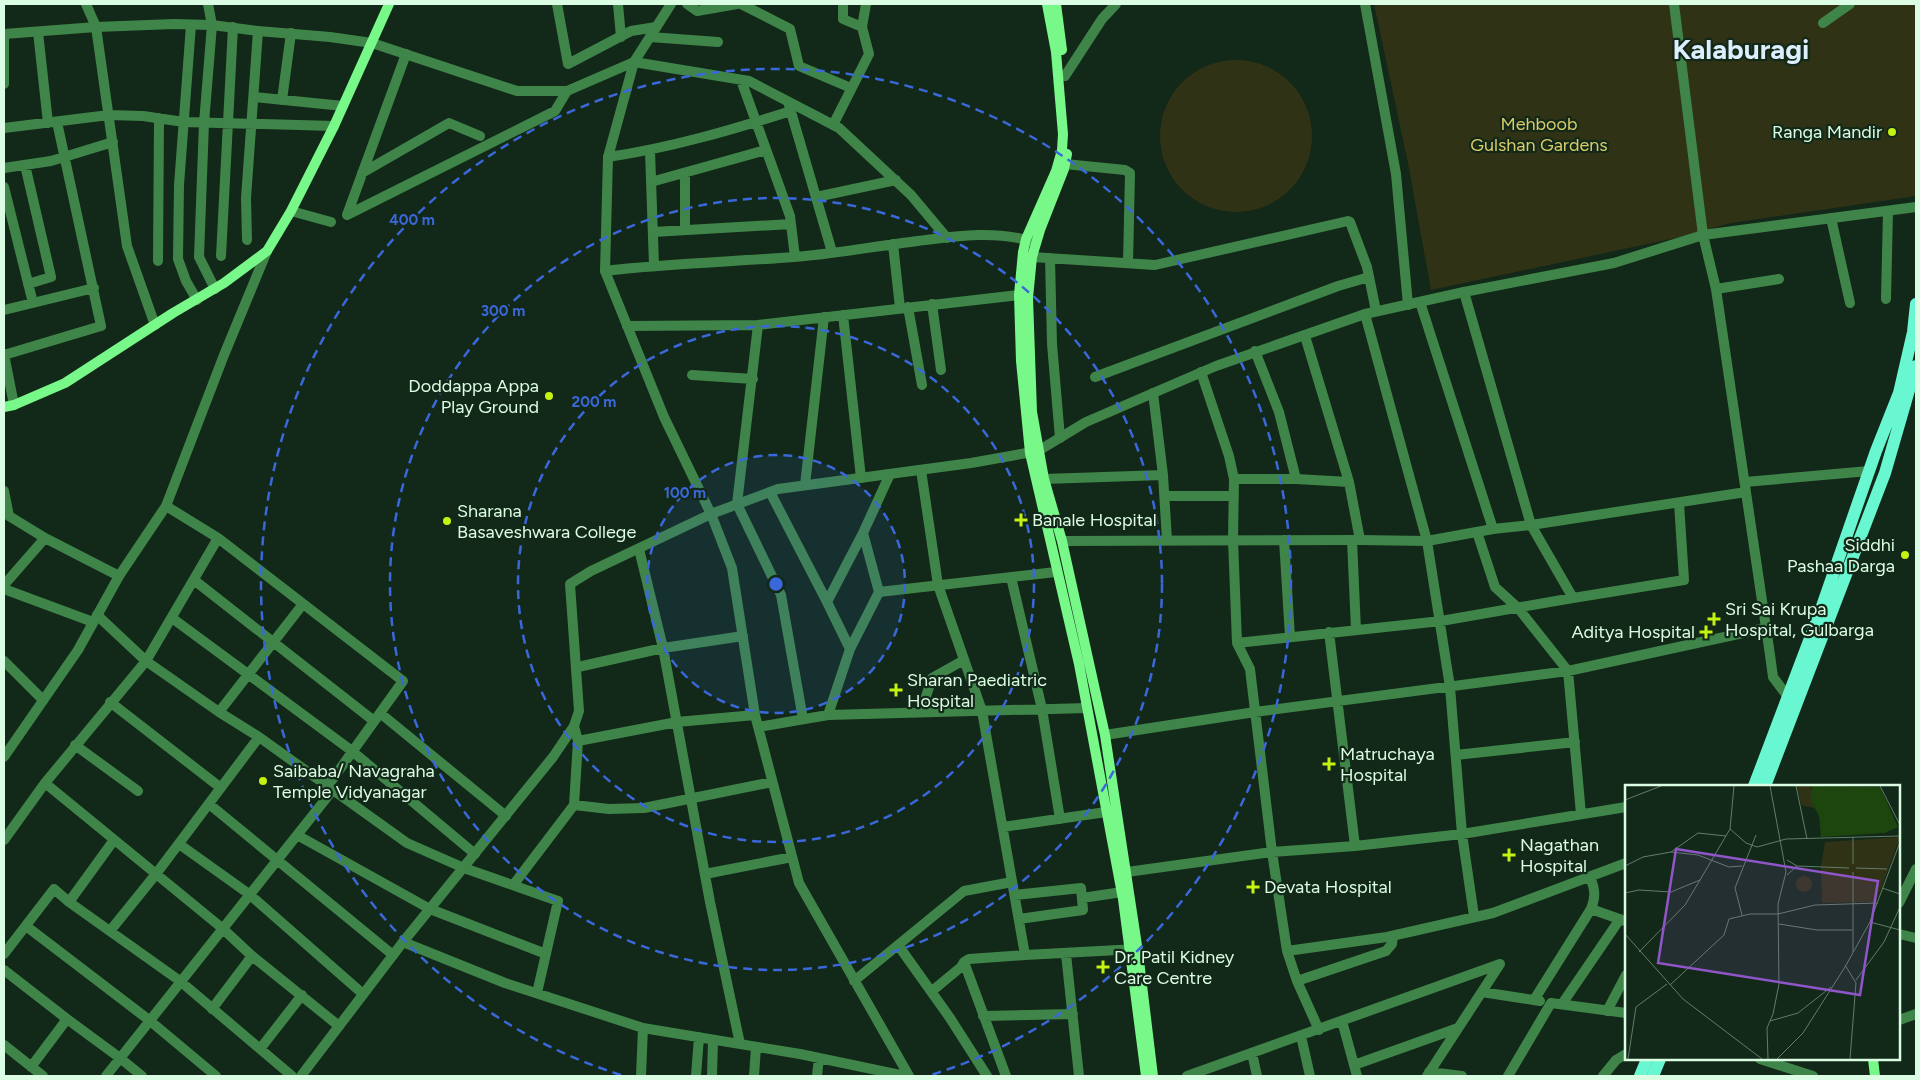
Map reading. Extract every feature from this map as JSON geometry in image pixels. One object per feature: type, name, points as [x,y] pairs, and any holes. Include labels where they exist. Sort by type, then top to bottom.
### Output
[{"type":"main road","points":[[9,406],[65,383],[154,325],[215,289],[267,252],[291,211],[334,126],[390,4]]},
{"type":"main road","points":[[1047,4],[1056,52],[1063,134],[1062,150],[1020,274],[1021,361],[1034,452],[1056,572],[1088,708],[1106,812],[1122,873],[1122,892],[1134,950],[1146,1076]]},
{"type":"main road","points":[[1056,4],[1069,114],[1069,143],[1065,164],[1032,241],[1028,307],[1034,452],[1062,541],[1104,735],[1122,873],[1153,1076]]},
{"type":"main road","points":[[1754,785],[1820,612],[1869,471],[1908,394],[1916,304]]},
{"type":"main road","points":[[1765,785],[1885,473],[1916,366]]},
{"type":"main road","points":[[1640,1076],[1647,1060]]},
{"type":"main road","points":[[1653,1076],[1660,1060]]},
{"type":"main road","points":[[1873,1060],[1875,1076]]},
{"type":"street","points":[[86,4],[96,27],[127,246],[154,325]]},
{"type":"street","points":[[208,4],[212,25],[204,123],[199,257],[215,289]]},
{"type":"street","points":[[557,4],[568,64],[631,31],[656,28]]},
{"type":"street","points":[[618,4],[621,37]]},
{"type":"street","points":[[670,4],[634,62],[608,157],[605,271],[664,417],[711,514],[732,568],[755,715],[799,883],[909,1076]]},
{"type":"street","points":[[687,4],[697,11],[737,4]]},
{"type":"street","points":[[741,4],[790,29],[799,66],[852,88]]},
{"type":"street","points":[[843,4],[843,19],[862,27]]},
{"type":"street","points":[[833,125],[869,54],[862,27],[866,4]]},
{"type":"street","points":[[1065,76],[1102,19],[1116,4]]},
{"type":"street","points":[[1365,4],[1396,174],[1408,304]]},
{"type":"street","points":[[1674,4],[1703,235],[1716,289],[1773,676],[1788,697]]},
{"type":"street","points":[[1823,23],[1850,4]]},
{"type":"street","points":[[192,25],[179,185],[178,259],[186,281],[197,300]]},
{"type":"street","points":[[4,84],[4,34],[96,27],[212,25],[258,31],[330,36],[372,43],[517,91],[567,91],[634,62],[749,81],[789,106],[839,128],[911,194],[947,238]]},
{"type":"street","points":[[222,256],[233,28]]},
{"type":"street","points":[[246,240],[246,198],[258,31]]},
{"type":"street","points":[[9,406],[4,355],[102,326],[65,158],[52,122],[38,32]]},
{"type":"street","points":[[282,100],[291,33]]},
{"type":"street","points":[[650,37],[718,42]]},
{"type":"street","points":[[406,54],[347,215],[555,111],[567,91]]},
{"type":"street","points":[[741,80],[790,216],[795,257]]},
{"type":"street","points":[[254,97],[343,106]]},
{"type":"street","points":[[608,157],[650,151],[756,122],[789,106]]},
{"type":"street","points":[[789,106],[832,252]]},
{"type":"street","points":[[4,128],[109,115],[204,123],[334,126]]},
{"type":"street","points":[[158,260],[159,118]]},
{"type":"street","points":[[362,173],[449,123],[480,136]]},
{"type":"street","points":[[4,168],[65,158],[113,142]]},
{"type":"street","points":[[651,182],[766,150]]},
{"type":"street","points":[[650,151],[654,265]]},
{"type":"street","points":[[1065,164],[1125,170],[1130,173],[1128,263]]},
{"type":"street","points":[[25,165],[51,278],[28,284]]},
{"type":"street","points":[[685,173],[685,230]]},
{"type":"street","points":[[816,196],[896,180]]},
{"type":"street","points":[[4,187],[33,303]]},
{"type":"street","points":[[301,1076],[393,955],[553,757],[574,726],[580,711],[570,584],[591,571],[711,514],[778,489],[971,464],[1034,452],[1086,422],[1201,372],[1255,351],[1305,336],[1365,314],[1464,292],[1614,263],[1703,235],[1916,207]]},
{"type":"street","points":[[291,211],[331,222]]},
{"type":"street","points":[[1886,299],[1888,211]]},
{"type":"street","points":[[1831,218],[1850,302]]},
{"type":"street","points":[[1032,257],[1155,265],[1348,221],[1365,260],[1376,311]]},
{"type":"street","points":[[653,232],[791,224]]},
{"type":"street","points":[[605,271],[654,265],[795,257],[893,244],[988,235],[1004,235],[1032,241]]},
{"type":"street","points":[[893,244],[904,307],[922,385]]},
{"type":"street","points":[[4,756],[78,650],[119,576],[166,506],[224,355],[267,252]]},
{"type":"street","points":[[1050,258],[1052,344],[1060,438]]},
{"type":"street","points":[[1094,377],[1338,286],[1369,278]]},
{"type":"street","points":[[1716,289],[1780,279]]},
{"type":"street","points":[[4,310],[94,288]]},
{"type":"street","points":[[1464,292],[1531,525],[1574,598]]},
{"type":"street","points":[[628,326],[758,325],[1019,294]]},
{"type":"street","points":[[1420,302],[1493,528]]},
{"type":"street","points":[[932,304],[941,370]]},
{"type":"street","points":[[1365,314],[1427,541],[1450,688],[1462,834],[1474,916]]},
{"type":"street","points":[[843,315],[861,478]]},
{"type":"street","points":[[805,485],[824,317]]},
{"type":"street","points":[[758,325],[737,504],[781,595],[803,719]]},
{"type":"street","points":[[1305,336],[1348,482],[1356,540],[1356,630]]},
{"type":"street","points":[[1255,351],[1279,412],[1296,479]]},
{"type":"street","points":[[1201,372],[1229,456],[1234,479],[1233,540],[1237,643],[1250,669],[1272,852],[1287,951],[1297,981],[1319,1030]]},
{"type":"street","points":[[692,375],[753,379]]},
{"type":"street","points":[[1153,393],[1163,475],[1167,540]]},
{"type":"street","points":[[921,470],[938,585],[982,710],[1025,955]]},
{"type":"street","points":[[1062,541],[1427,541],[1493,528],[1531,525],[1679,503],[1746,487],[1869,471]]},
{"type":"street","points":[[827,602],[863,533],[890,474]]},
{"type":"street","points":[[1044,479],[1163,475]]},
{"type":"street","points":[[1234,479],[1296,479],[1348,482]]},
{"type":"street","points":[[4,491],[9,516],[45,538],[119,576]]},
{"type":"street","points":[[770,492],[850,649]]},
{"type":"street","points":[[1165,496],[1234,496]]},
{"type":"street","points":[[1237,643],[1441,621],[1684,580],[1679,503]]},
{"type":"street","points":[[106,1076],[297,835],[330,789],[352,751],[403,681],[218,538],[166,506]]},
{"type":"street","points":[[1477,532],[1495,587],[1518,608],[1568,671],[1581,814]]},
{"type":"street","points":[[828,715],[850,649],[879,592],[863,533]]},
{"type":"street","points":[[4,585],[45,538]]},
{"type":"street","points":[[4,840],[75,745],[146,661],[218,538]]},
{"type":"street","points":[[1284,540],[1290,636]]},
{"type":"street","points":[[638,549],[663,648],[705,874],[740,1044]]},
{"type":"street","points":[[879,592],[1056,572]]},
{"type":"street","points":[[1011,577],[1042,709],[1060,819]]},
{"type":"street","points":[[194,580],[506,816]]},
{"type":"street","points":[[4,589],[95,619],[146,661],[259,737],[407,843],[464,868],[558,900],[536,993]]},
{"type":"street","points":[[220,712],[303,604]]},
{"type":"street","points":[[172,618],[352,751],[475,854]]},
{"type":"street","points":[[1104,735],[1255,712],[1450,688],[1568,671],[1766,628]]},
{"type":"street","points":[[1329,632],[1355,846]]},
{"type":"street","points":[[578,667],[663,648],[743,636]]},
{"type":"street","points":[[921,712],[932,678],[964,660]]},
{"type":"street","points":[[4,661],[43,700]]},
{"type":"street","points":[[110,702],[221,788]]},
{"type":"street","points":[[758,727],[828,715],[1088,708]]},
{"type":"street","points":[[578,741],[677,722],[755,715]]},
{"type":"street","points":[[514,884],[574,805],[578,741],[574,726]]},
{"type":"street","points":[[110,931],[156,874],[259,737]]},
{"type":"street","points":[[1456,754],[1575,742]]},
{"type":"street","points":[[75,745],[138,792]]},
{"type":"street","points":[[574,805],[609,809],[644,808],[772,782]]},
{"type":"street","points":[[45,783],[339,1026]]},
{"type":"street","points":[[208,804],[393,955]]},
{"type":"street","points":[[1122,873],[1272,852],[1355,846],[1462,834],[1625,807]]},
{"type":"street","points":[[1002,827],[1106,812]]},
{"type":"street","points":[[297,835],[430,909],[546,954]]},
{"type":"street","points":[[69,902],[114,840]]},
{"type":"street","points":[[178,844],[249,894],[363,994]]},
{"type":"street","points":[[705,874],[792,857]]},
{"type":"street","points":[[1287,951],[1393,936],[1493,913],[1625,864]]},
{"type":"street","points":[[1900,901],[1916,869]]},
{"type":"street","points":[[1534,1000],[1591,910],[1595,892],[1590,877]]},
{"type":"street","points":[[854,981],[964,891],[1012,882]]},
{"type":"street","points":[[1015,895],[1082,888],[1083,910],[1019,920]]},
{"type":"street","points":[[4,954],[54,889],[69,902],[180,982],[292,1076]]},
{"type":"street","points":[[1082,898],[1122,892]]},
{"type":"street","points":[[1562,1004],[1623,920],[1591,910]]},
{"type":"street","points":[[26,926],[149,1020],[216,1076]]},
{"type":"street","points":[[1900,934],[1916,938]]},
{"type":"street","points":[[1297,981],[1386,951],[1392,944],[1393,936]]},
{"type":"street","points":[[404,942],[505,983],[643,1028],[819,1058],[905,1076]]},
{"type":"street","points":[[898,945],[958,1029],[987,1076]]},
{"type":"street","points":[[932,992],[969,959],[1134,950]]},
{"type":"street","points":[[1066,954],[1079,1076]]},
{"type":"street","points":[[212,1009],[252,956]]},
{"type":"street","points":[[964,962],[1006,1076]]},
{"type":"street","points":[[1187,1076],[1207,1072],[1252,1053],[1500,964],[1428,1074],[1462,1076]]},
{"type":"street","points":[[4,970],[142,1076]]},
{"type":"street","points":[[1607,1011],[1625,977]]},
{"type":"street","points":[[1482,992],[1625,1013]]},
{"type":"street","points":[[260,1049],[302,996]]},
{"type":"street","points":[[1508,1076],[1551,1003]]},
{"type":"street","points":[[983,1016],[1073,1014]]},
{"type":"street","points":[[1900,1020],[1916,1014]]},
{"type":"street","points":[[31,1067],[67,1019]]},
{"type":"street","points":[[1342,1021],[1357,1076]]},
{"type":"street","points":[[641,1076],[643,1028]]},
{"type":"street","points":[[1354,1065],[1458,1028]]},
{"type":"street","points":[[1300,1036],[1310,1076]]},
{"type":"street","points":[[696,1076],[699,1037]]},
{"type":"street","points":[[712,1076],[713,1040]]},
{"type":"street","points":[[4,1046],[43,1076]]},
{"type":"street","points":[[754,1076],[756,1047]]},
{"type":"street","points":[[1252,1053],[1257,1076]]},
{"type":"street","points":[[1603,1076],[1616,1060],[1625,1055]]},
{"type":"street","points":[[817,1076],[819,1058]]},
{"type":"street","points":[[1763,1060],[1813,1076]]},
{"type":"green space","name":"Mehboob Gulshan Gardens","points":[[1374,4],[1916,4],[1916,196],[1731,223],[1685,236],[1431,290],[1408,163]]},
{"type":"green space","points":[[1236,60],[1251,61],[1265,66],[1290,82],[1306,107],[1311,121],[1311,151],[1306,165],[1290,190],[1265,206],[1251,211],[1236,212],[1221,211],[1207,206],[1182,190],[1166,165],[1161,151],[1160,136],[1161,121],[1166,107],[1182,82],[1207,66],[1221,61]]},
{"type":"place","name":"Ranga Mandir","points":[[1892,132]]},
{"type":"place","name":"Doddappa Appa Play Ground","points":[[549,396]]},
{"type":"place","name":"Banale Hospital","points":[[1021,520]]},
{"type":"place","name":"Sharana Basaveshwara College","points":[[447,521]]},
{"type":"place","name":"Siddhi Pashaa Darga","points":[[1905,555]]},
{"type":"place","name":"Sri Sai Krupa Hospital, Gulbarga","points":[[1714,619]]},
{"type":"place","name":"Aditya Hospital","points":[[1706,632]]},
{"type":"place","name":"Sharan Paediatric Hospital","points":[[896,690]]},
{"type":"place","name":"Matruchaya Hospital","points":[[1329,764]]},
{"type":"place","name":"Saibaba/ Navagraha Temple Vidyanagar","points":[[263,781]]},
{"type":"place","name":"Nagathan Hospital","points":[[1509,855]]},
{"type":"place","name":"Devata Hospital","points":[[1253,887]]},
{"type":"place","name":"Dr. Patil Kidney Care Centre","points":[[1103,967]]},
{"type":"district","name":"Kalaburagi","points":[[1741,49]]}]
